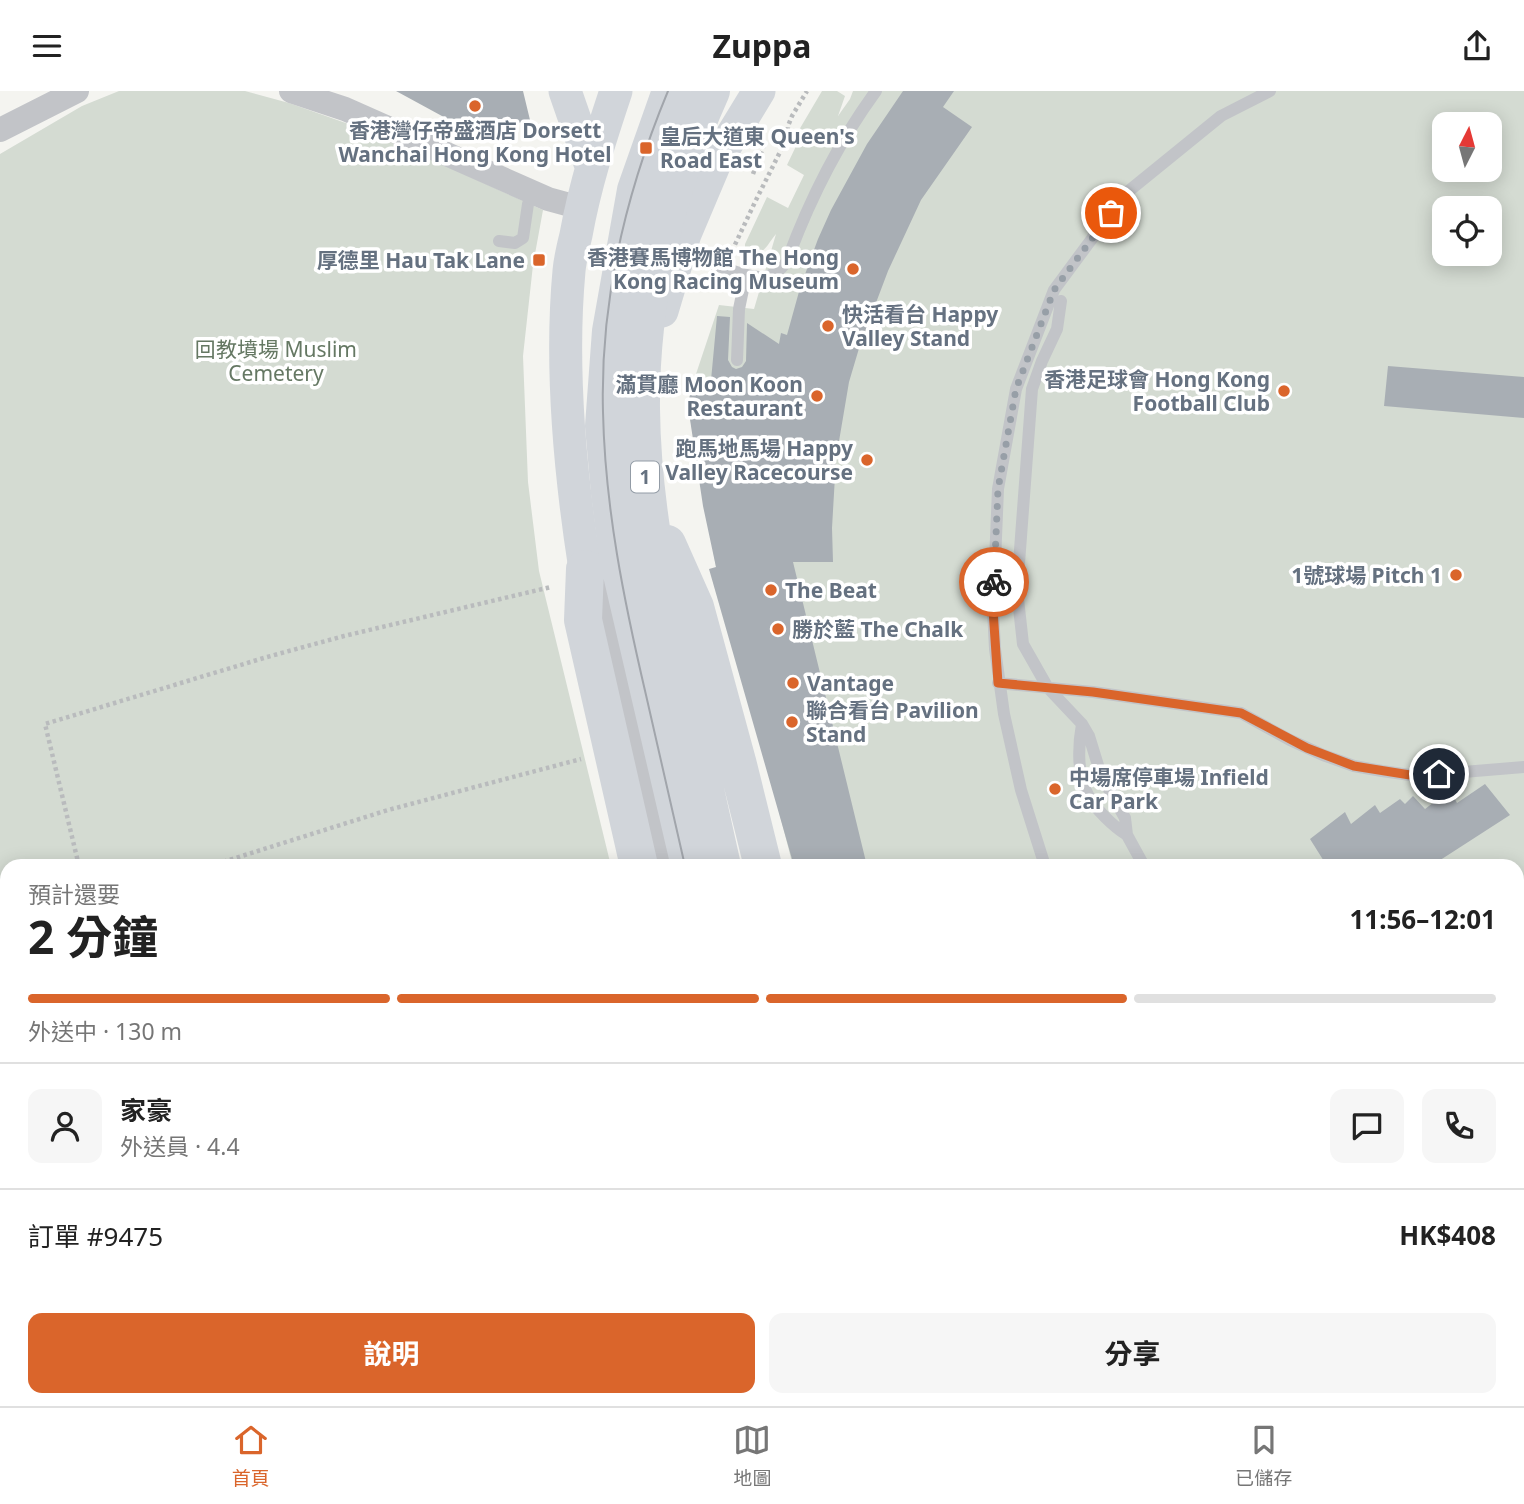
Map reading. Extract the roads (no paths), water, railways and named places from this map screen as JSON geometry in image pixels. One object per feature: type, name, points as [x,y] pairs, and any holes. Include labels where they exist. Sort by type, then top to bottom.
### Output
[{"type":"highway","name":"1","points":[[671,91],[636,190],[611,331],[604,426],[618,557],[688,859]]},
{"type":"highway","name":"1","points":[[711,91],[683,158],[656,258],[643,357],[641,409],[645,473],[656,564],[723,859]]},
{"type":"highway","points":[[663,535],[695,607],[761,859]]},
{"type":"highway","points":[[585,569],[583,620],[637,859]]},
{"type":"main road","points":[[565,91],[591,166]]},
{"type":"main road","points":[[585,569],[573,475],[566,353],[569,270],[591,166],[616,91]]},
{"type":"main road","points":[[663,535],[655,429],[654,367],[662,306],[685,233],[715,163],[759,91]]},
{"type":"street","points":[[0,130],[77,91]]},
{"type":"street","points":[[291,91],[345,109],[533,192],[581,208]]},
{"type":"street","points":[[663,535],[670,611],[723,859]]},
{"type":"street","points":[[585,569],[607,615],[664,859]]},
{"type":"lane","points":[[685,233],[701,258],[726,268],[757,278],[766,277],[781,269],[827,170],[859,113],[876,91]]},
{"type":"lane","points":[[1043,859],[1021,790],[998,683],[993,610],[998,489],[1016,389],[1054,290],[1125,194],[1221,115],[1270,91]]},
{"type":"lane","points":[[499,241],[515,243],[523,238],[528,204],[533,192]]},
{"type":"lane","points":[[737,360],[739,309],[746,275]]},
{"type":"lane","points":[[1061,301],[1057,329],[1032,389],[1017,590],[1023,644],[1048,688],[1082,724],[1089,736],[1101,775],[1125,818],[1127,835],[1140,859]]},
{"type":"lane","points":[[998,683],[1093,692],[1241,713],[1323,755],[1354,766],[1382,771],[1410,775],[1524,767]]},
{"type":"lane","points":[[1082,724],[1079,755],[1087,795],[1115,827],[1127,835]]},
{"type":"tram line","points":[[668,91],[640,168],[619,248],[606,330],[603,412],[607,483],[623,589],[683,859]]},
{"type":"place","name":"香港灣仔帝盛酒店 Dorsett Wanchai Hong Kong Hotel","points":[[475,106]]},
{"type":"place","name":"皇后大道東 Queen's Road East","points":[[646,148]]},
{"type":"place","name":"厚德里 Hau Tak Lane","points":[[539,260]]},
{"type":"place","name":"香港賽馬博物館 The Hong Kong Racing Museum","points":[[853,269]]},
{"type":"place","name":"快活看台 Happy Valley Stand","points":[[828,326]]},
{"type":"place","name":"香港足球會 Hong Kong Football Club","points":[[1284,391]]},
{"type":"place","name":"滿貫廳 Moon Koon Restaurant","points":[[817,396]]},
{"type":"place","name":"跑馬地馬場 Happy Valley Racecourse","points":[[867,460]]},
{"type":"place","name":"1號球場 Pitch 1","points":[[1456,575]]},
{"type":"place","name":"The Beat","points":[[771,590]]},
{"type":"place","name":"勝於藍 The Chalk","points":[[778,629]]},
{"type":"place","name":"Vantage","points":[[793,683]]},
{"type":"place","name":"聯合看台 Pavilion Stand","points":[[792,722]]},
{"type":"place","name":"中場席停車場 Infield Car Park","points":[[1055,789]]},
{"type":"park label","name":"回教墳場 Muslim Cemetery","points":[[276,361]]}]
